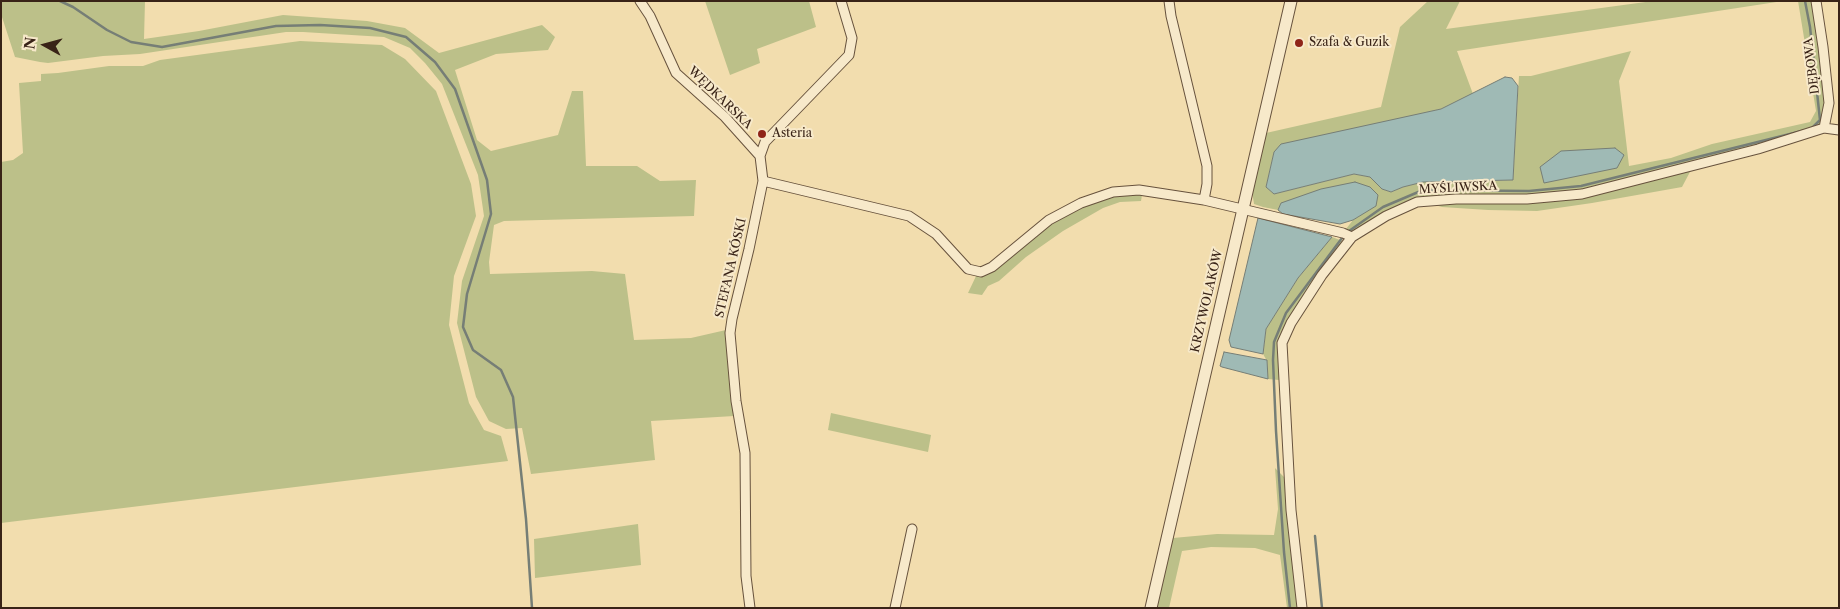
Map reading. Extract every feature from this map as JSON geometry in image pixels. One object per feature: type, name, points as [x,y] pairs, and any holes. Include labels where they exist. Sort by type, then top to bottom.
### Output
[{"type":"street","name":"WĘDKARSKA","points":[[640,1],[650,16],[676,73],[725,117],[760,156]]},
{"type":"street","points":[[760,156],[765,142],[849,55],[852,38],[840,1]]},
{"type":"street","points":[[1169,1],[1170,16],[1207,166],[1207,184],[1204,200]]},
{"type":"street","name":"KRZYWOLAKÓW","points":[[1151,608],[1291,1]]},
{"type":"street","name":"DĘBOWA","points":[[1816,1],[1829,103],[1824,128]]},
{"type":"street","name":"MYŚLIWSKA","points":[[1302,608],[1291,510],[1282,343],[1291,323],[1322,275],[1352,237],[1386,216],[1417,202],[1456,199],[1527,199],[1582,194],[1758,148],[1824,128],[1839,130]]},
{"type":"street","name":"STEFANA KÓSKI","points":[[750,608],[746,576],[745,453],[736,401],[730,333],[764,181],[760,156]]},
{"type":"street","points":[[764,181],[909,216],[936,234],[968,269],[981,272],[992,267],[1049,220],[1081,203],[1113,192],[1138,190],[1204,200],[1343,233],[1352,237]]},
{"type":"street","points":[[895,608],[912,529]]},
{"type":"green space","points":[[1,1],[145,1],[144,39],[283,15],[367,21],[405,28],[439,53],[542,25],[555,37],[548,50],[496,54],[455,70],[477,140],[491,151],[558,135],[572,91],[583,91],[586,166],[637,166],[660,181],[696,180],[694,216],[504,221],[494,225],[489,262],[490,274],[592,271],[625,274],[634,340],[691,338],[726,330],[734,416],[651,421],[655,460],[531,474],[522,428],[506,429],[489,421],[476,397],[457,323],[462,281],[484,216],[478,175],[442,84],[410,48],[384,37],[286,32],[140,54],[103,56],[48,63],[15,57],[1,14]]},
{"type":"green space","points":[[705,1],[809,1],[816,27],[757,49],[760,63],[730,75]]},
{"type":"green space","points":[[1428,1],[1460,1],[1446,29],[1653,1],[1783,1],[1457,51],[1473,94],[1441,109],[1274,152],[1266,187],[1274,194],[1354,174],[1370,177],[1382,189],[1391,192],[1423,182],[1513,180],[1519,76],[1531,76],[1631,51],[1619,81],[1629,166],[1671,158],[1712,144],[1810,122],[1816,111],[1798,1],[1813,1],[1821,46],[1826,103],[1823,122],[1815,129],[1691,170],[1682,187],[1537,211],[1442,207],[1417,200],[1354,233],[1346,229],[1353,220],[1376,205],[1281,203],[1278,210],[1254,204],[1252,191],[1266,133],[1381,107],[1400,27]]},
{"type":"green space","points":[[300,41],[382,45],[405,59],[436,91],[471,184],[476,216],[454,276],[449,325],[469,403],[484,430],[501,436],[508,461],[1,523],[1,162],[13,160],[23,153],[19,83],[41,81],[41,74],[109,66],[143,66],[160,60]]},
{"type":"green space","points":[[1111,195],[1142,195],[1141,201],[1120,202],[1103,208],[1063,231],[1026,257],[999,281],[988,286],[982,295],[968,293],[977,274],[1051,223],[1081,206]]},
{"type":"green space","points":[[1332,237],[1345,242],[1279,344],[1279,380],[1268,379],[1267,361],[1263,354],[1266,329],[1298,278]]},
{"type":"green space","points":[[831,413],[931,435],[928,452],[828,430]]},
{"type":"green space","points":[[1275,468],[1285,478],[1300,608],[1287,608],[1280,555],[1255,548],[1211,547],[1182,551],[1169,608],[1156,608],[1173,538],[1217,534],[1274,535],[1278,509]]},
{"type":"green space","points":[[638,524],[641,565],[535,578],[534,539]]},
{"type":"water","points":[[1505,77],[1512,78],[1518,86],[1513,180],[1423,182],[1391,192],[1382,189],[1370,177],[1354,174],[1274,194],[1266,187],[1274,152],[1281,144],[1441,109]]},
{"type":"water","points":[[1615,148],[1624,155],[1617,168],[1544,183],[1540,167],[1561,151]]},
{"type":"water","points":[[1355,182],[1370,187],[1378,195],[1376,206],[1353,220],[1340,224],[1283,214],[1278,210],[1281,203],[1321,189]]},
{"type":"water","points":[[1258,218],[1332,237],[1298,278],[1266,329],[1263,354],[1231,347],[1229,340]]},
{"type":"water","points":[[1224,352],[1267,360],[1268,379],[1220,366]]},
{"type":"waterway","points":[[60,1],[73,7],[107,30],[131,42],[162,47],[276,26],[320,25],[370,28],[406,37],[435,62],[455,89],[487,180],[491,214],[467,294],[463,327],[473,350],[501,370],[513,397],[526,519],[532,608]]},
{"type":"waterway","points":[[1805,1],[1810,27],[1820,120],[1812,128]]},
{"type":"waterway","points":[[1349,231],[1383,207],[1423,190],[1529,191],[1581,186],[1802,131]]},
{"type":"waterway","points":[[1290,608],[1284,552],[1276,431],[1274,342],[1286,313],[1342,238]]},
{"type":"waterway","points":[[1315,536],[1322,608]]},
{"type":"place","name":"Szafa & Guzik","points":[[1299,43]]},
{"type":"place","name":"Asteria","points":[[762,134]]}]
